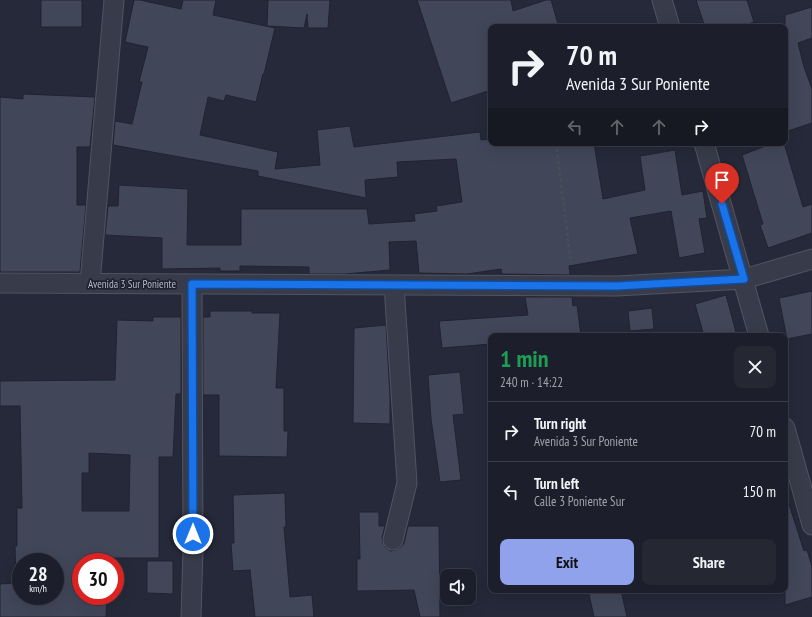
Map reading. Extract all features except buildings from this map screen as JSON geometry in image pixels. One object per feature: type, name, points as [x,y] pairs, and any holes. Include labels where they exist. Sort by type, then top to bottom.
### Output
[{"type":"street","points":[[90,284],[114,0]]},
{"type":"street","points":[[662,0],[669,24]]},
{"type":"street","points":[[705,146],[758,333]]},
{"type":"street","name":"Avenida 3 Sur Poniente","points":[[0,283],[617,286],[744,279],[812,259]]},
{"type":"street","points":[[191,617],[193,550],[192,284]]},
{"type":"street","points":[[393,540],[407,483],[394,285]]},
{"type":"street","points":[[788,439],[812,525]]},
{"type":"path","points":[[556,146],[574,286]]},
{"type":"route","points":[[193,534],[192,284],[617,286],[744,279],[722,204]]}]
